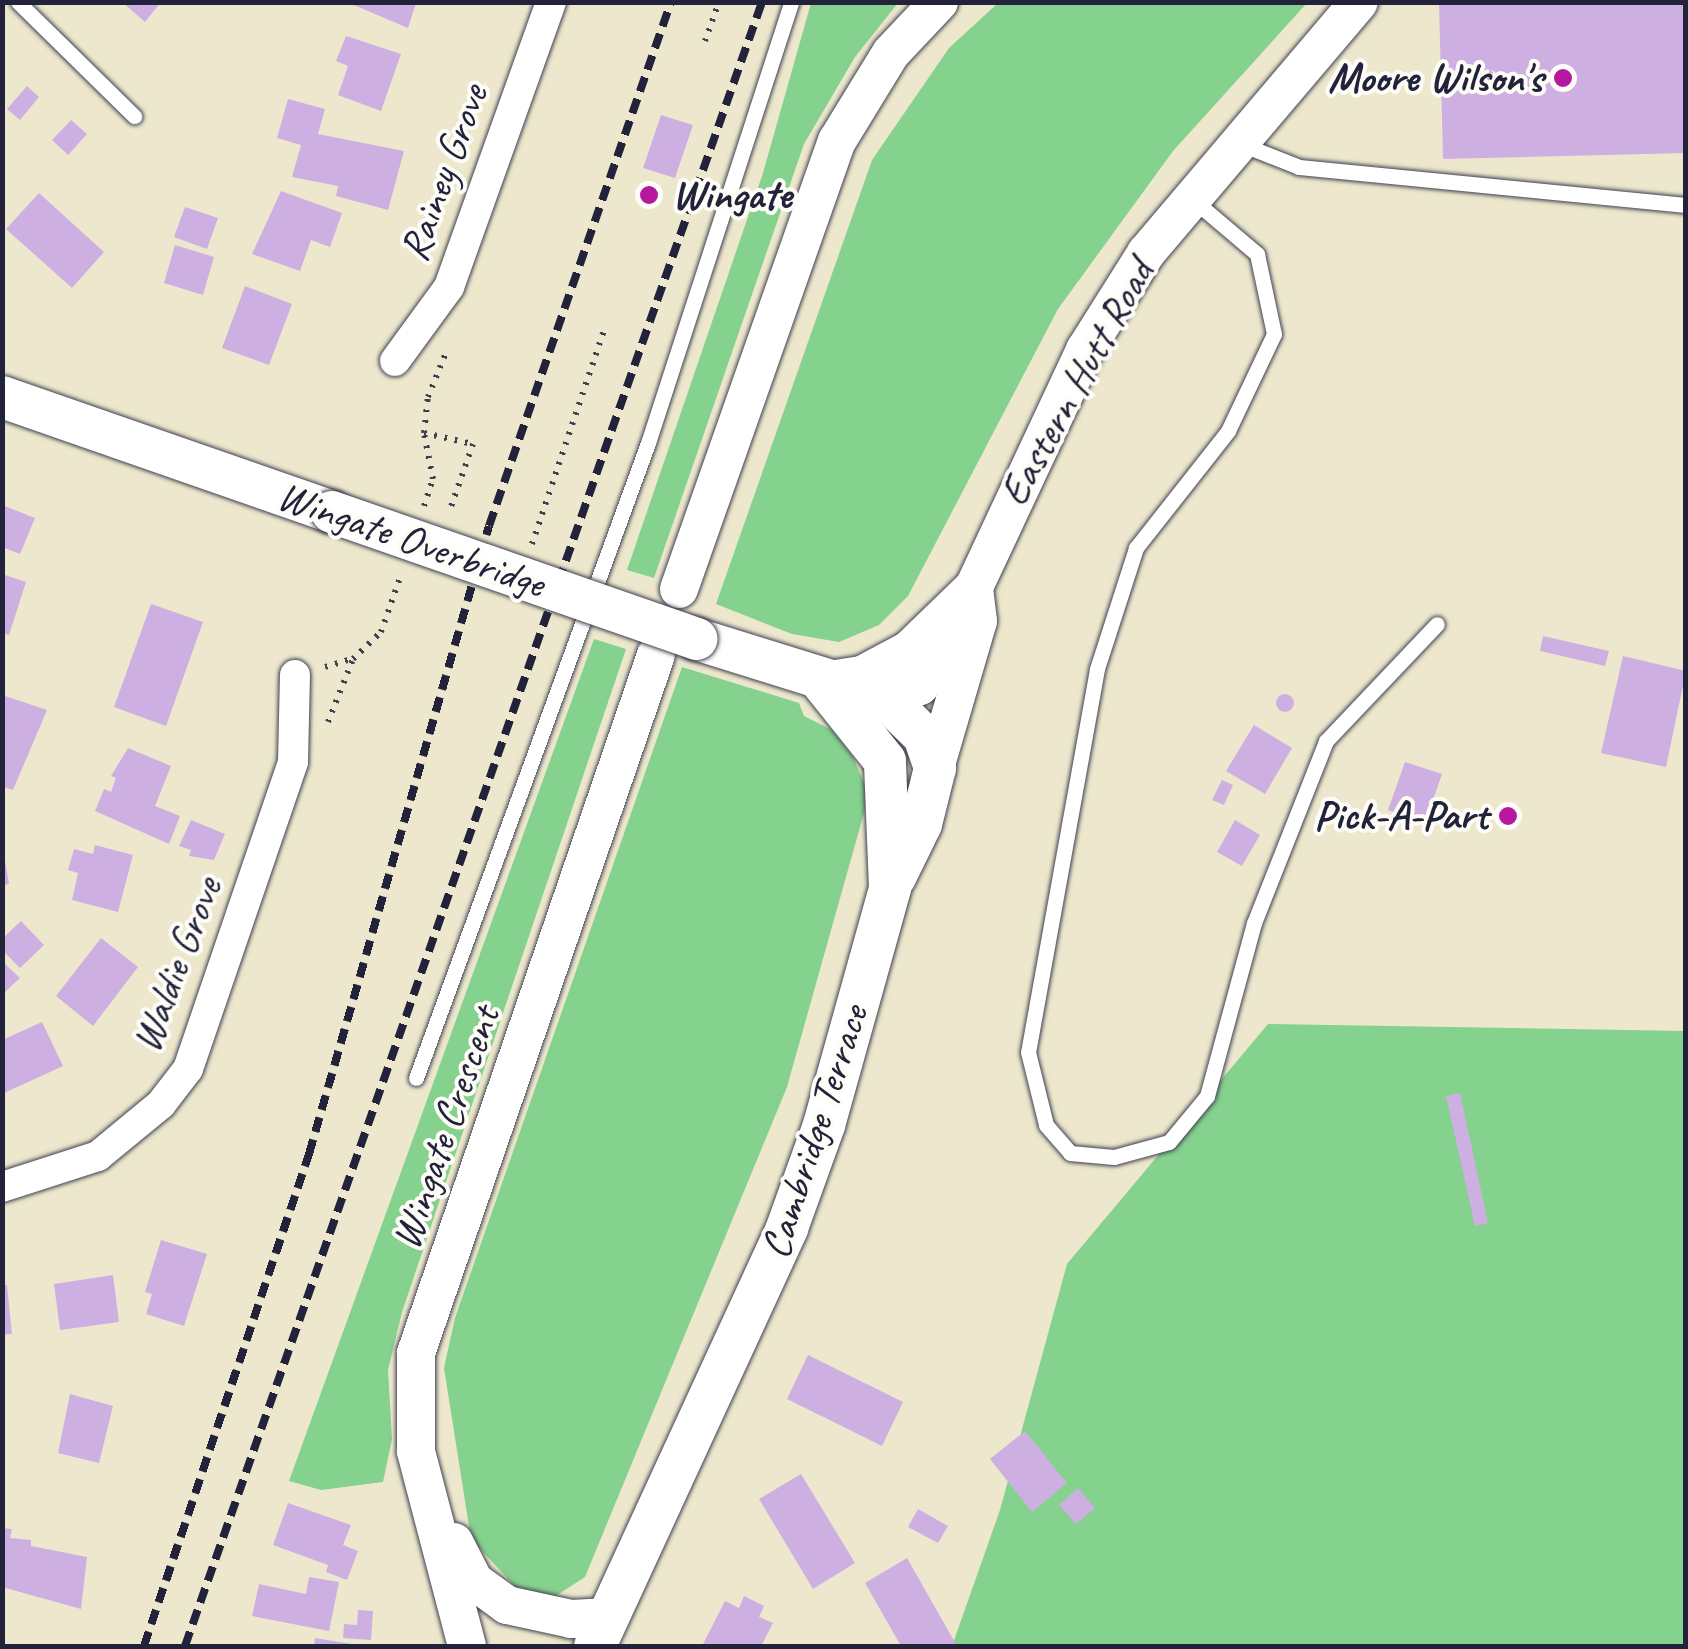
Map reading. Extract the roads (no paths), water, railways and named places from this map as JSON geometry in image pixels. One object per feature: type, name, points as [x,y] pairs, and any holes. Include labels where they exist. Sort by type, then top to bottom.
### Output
[{"type":"main road","name":"Wingate Overbridge","points":[[2,397],[696,638],[835,696]]},
{"type":"main road","points":[[835,696],[891,703],[924,736],[935,768],[921,824],[890,888]]},
{"type":"main road","name":"Cambridge Terrace","points":[[602,1632],[787,1228],[824,1125],[890,888],[891,782],[880,751],[835,696]]},
{"type":"street","name":"Rainey Grove","points":[[396,361],[449,287],[551,2]]},
{"type":"street","points":[[678,590],[837,141],[890,53],[939,2]]},
{"type":"street","name":"Eastern Hutt Road","points":[[891,703],[938,670],[1084,350],[1188,196],[1359,2]]},
{"type":"street","points":[[935,768],[978,621],[975,596]]},
{"type":"street","name":"Eastern Hutt Road","points":[[835,696],[862,675],[910,650],[975,596]]},
{"type":"street","name":"Wingate Crescent","points":[[469,1644],[425,1486],[412,1406],[416,1353],[656,655]]},
{"type":"street","name":"Waldie Grove","points":[[2,1187],[98,1156],[161,1104],[188,1070],[294,762],[295,675]]},
{"type":"street","points":[[425,1486],[474,1581],[507,1605],[571,1619],[602,1632]]},
{"type":"lane","points":[[18,2],[134,116]]},
{"type":"lane","points":[[416,1078],[648,443],[791,2]]},
{"type":"lane","points":[[1234,142],[1299,167],[1686,205]]},
{"type":"lane","points":[[1188,196],[1257,254],[1274,334],[1228,431],[1136,548],[1097,670],[1028,1052],[1046,1124],[1070,1153],[1114,1158],[1169,1142],[1207,1096],[1254,923],[1326,741],[1437,624]]},
{"type":"railway","points":[[144,1646],[309,1154],[489,526],[671,2]]},
{"type":"railway","points":[[185,1646],[762,2]]},
{"type":"place","name":"Moore Wilson's","points":[[1563,78]]},
{"type":"place","name":"Wingate","points":[[649,195]]},
{"type":"place","name":"Pick-A-Part","points":[[1508,816]]}]
